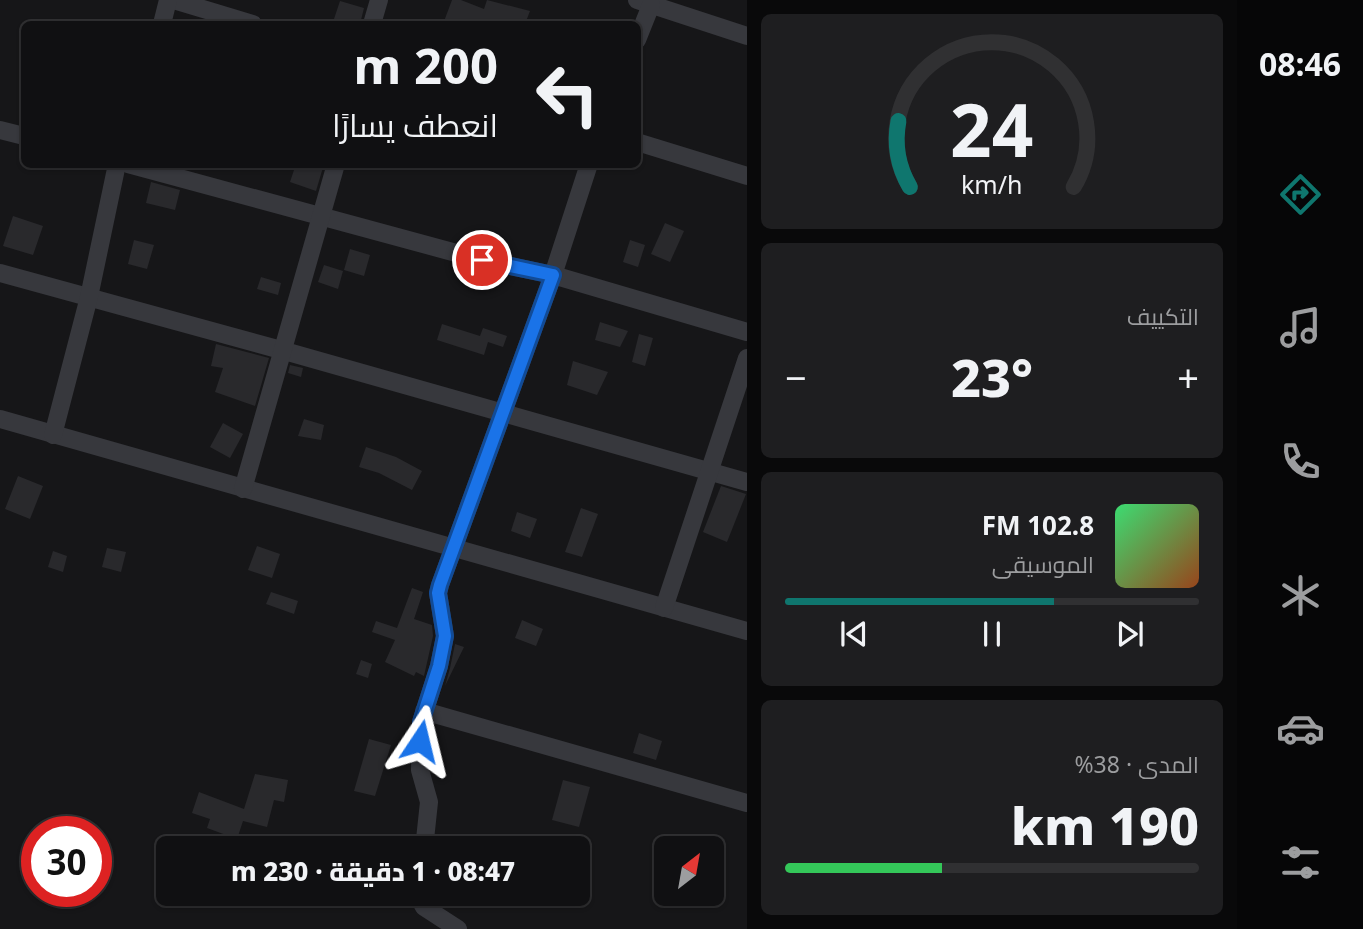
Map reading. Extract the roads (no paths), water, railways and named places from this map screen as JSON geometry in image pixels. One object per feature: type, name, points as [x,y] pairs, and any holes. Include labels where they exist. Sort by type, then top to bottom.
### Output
[{"type":"street","points":[[163,21],[168,0]]},
{"type":"street","points":[[173,0],[243,21]]},
{"type":"street","points":[[373,21],[379,0]]},
{"type":"street","points":[[640,21],[644,2],[747,36]]},
{"type":"street","points":[[0,130],[21,135]]},
{"type":"street","points":[[641,143],[747,176]]},
{"type":"street","points":[[53,435],[89,297],[116,168]]},
{"type":"street","points":[[143,168],[482,260],[553,275],[747,332]]},
{"type":"street","points":[[243,488],[335,168]]},
{"type":"street","points":[[425,836],[429,802],[420,770],[421,722],[439,666],[445,636],[438,593],[553,275],[588,168]]},
{"type":"street","points":[[0,273],[747,482]]},
{"type":"street","points":[[664,608],[747,358]]},
{"type":"street","points":[[0,419],[747,631]]},
{"type":"street","points":[[424,711],[747,803]]},
{"type":"street","points":[[423,906],[458,929]]}]
